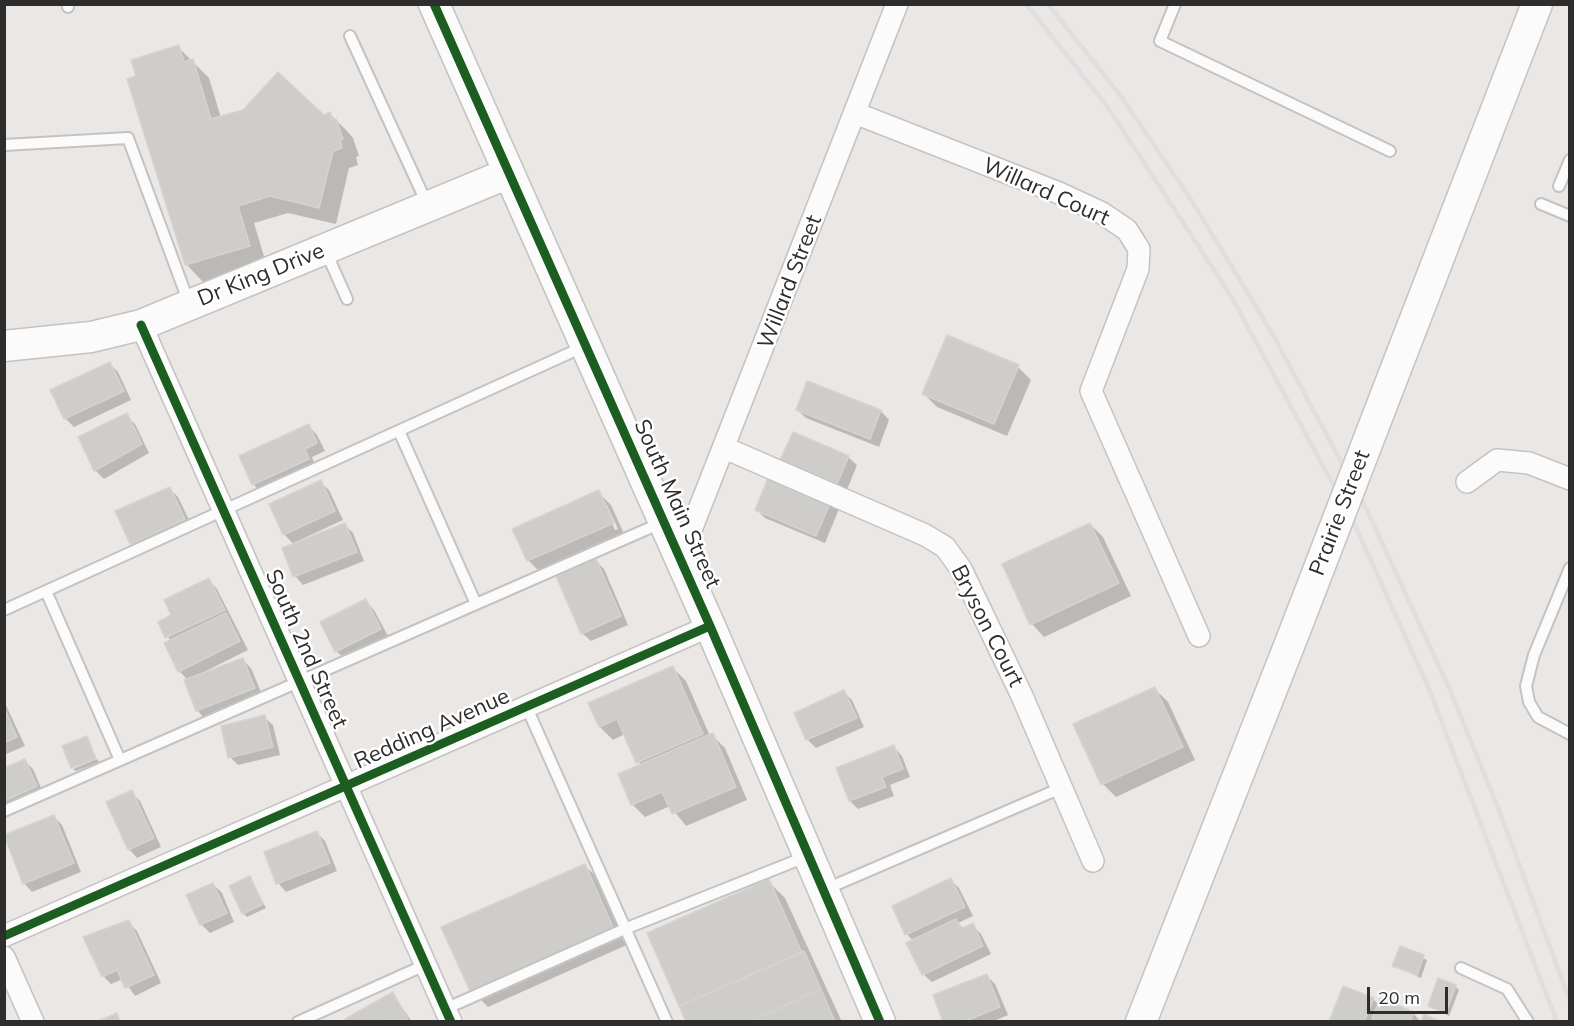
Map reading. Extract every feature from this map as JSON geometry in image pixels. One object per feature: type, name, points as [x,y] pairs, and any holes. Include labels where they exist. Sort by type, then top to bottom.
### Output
[{"type":"street","name":"South Main Street","points":[[434,4],[710,626],[880,1022]]},
{"type":"street","name":"Willard Street","points":[[680,558],[897,4]]},
{"type":"street","name":"Prairie Street","points":[[1142,1022],[1538,4]]},
{"type":"street","name":"Willard Court","points":[[855,113],[1059,193],[1102,213],[1127,230],[1139,249],[1138,268],[1091,391],[1199,636]]},
{"type":"street","name":"Dr King Drive","points":[[4,345],[91,337],[141,325],[509,173]]},
{"type":"street","name":"South 2nd Street","points":[[141,325],[448,1015]]},
{"type":"street","name":"Bryson Court","points":[[725,448],[925,534],[945,547],[961,569],[1022,696],[1093,861]]},
{"type":"street","points":[[1467,482],[1497,460],[1529,463],[1569,480]]},
{"type":"street","name":"Redding Avenue","points":[[4,936],[347,788],[710,626]]},
{"type":"street","points":[[4,957],[33,1022]]},
{"type":"lane","points":[[1175,4],[1160,41],[1390,151]]},
{"type":"lane","points":[[350,36],[428,206]]},
{"type":"lane","points":[[4,145],[128,138],[190,305]]},
{"type":"lane","points":[[1559,186],[1569,160]]},
{"type":"lane","points":[[1541,204],[1569,216]]},
{"type":"lane","points":[[325,249],[347,299]]},
{"type":"lane","points":[[4,610],[586,345]]},
{"type":"lane","points":[[399,431],[476,604]]},
{"type":"lane","points":[[4,811],[664,522]]},
{"type":"lane","points":[[1569,568],[1534,655],[1527,686],[1529,702],[1538,717],[1569,734]]},
{"type":"lane","points":[[46,591],[120,760]]},
{"type":"lane","points":[[527,708],[667,1022]]},
{"type":"lane","points":[[824,891],[1061,788]]},
{"type":"lane","points":[[448,1015],[627,928],[808,855]]},
{"type":"lane","points":[[298,1022],[425,965]]},
{"type":"lane","points":[[1461,968],[1507,989],[1528,1022]]},
{"type":"building","points":[[179,45],[184,62],[193,59],[211,119],[243,110],[278,72],[324,115],[330,112],[333,120],[336,119],[343,139],[340,140],[342,148],[333,151],[319,208],[270,196],[238,206],[250,246],[185,265],[127,79],[136,76],[131,60]]},
{"type":"building","points":[[947,335],[1019,365],[994,424],[922,394]]},
{"type":"building","points":[[110,362],[124,391],[64,419],[50,390]]},
{"type":"building","points":[[807,381],[881,410],[870,439],[796,410]]},
{"type":"building","points":[[127,413],[142,444],[94,471],[78,437]]},
{"type":"building","points":[[309,424],[317,443],[305,449],[309,459],[252,485],[239,456]]},
{"type":"building","points":[[793,432],[849,456],[837,484],[780,460]]},
{"type":"building","points":[[770,473],[832,499],[816,536],[755,510]]},
{"type":"building","points":[[321,480],[335,511],[283,535],[269,504]]},
{"type":"building","points":[[170,487],[185,519],[130,544],[115,511]]},
{"type":"building","points":[[599,490],[614,523],[527,561],[512,529]]},
{"type":"building","points":[[345,523],[357,552],[293,577],[282,548]]},
{"type":"building","points":[[1090,523],[1119,583],[1030,625],[1002,564]]},
{"type":"building","points":[[596,559],[621,616],[581,634],[556,576]]},
{"type":"building","points":[[209,578],[225,610],[165,638],[158,622],[171,615],[164,600]]},
{"type":"building","points":[[366,599],[381,629],[335,652],[320,622]]},
{"type":"building","points":[[226,613],[240,641],[178,672],[164,643]]},
{"type":"building","points":[[243,658],[255,688],[196,711],[184,680]]},
{"type":"building","points":[[673,666],[703,734],[636,763],[617,719],[599,727],[588,703]]},
{"type":"building","points":[[1155,687],[1183,747],[1101,785],[1073,724]]},
{"type":"building","points":[[844,690],[857,718],[806,740],[794,713]]},
{"type":"building","points":[[4,710],[17,737],[4,743]]},
{"type":"building","points":[[265,715],[273,747],[228,758],[221,726]]},
{"type":"building","points":[[713,733],[736,787],[672,814],[662,792],[631,805],[618,774]]},
{"type":"building","points":[[87,736],[96,759],[71,768],[62,746]]},
{"type":"building","points":[[894,745],[903,769],[882,777],[886,787],[849,801],[836,768]]},
{"type":"building","points":[[25,759],[37,786],[4,801],[4,768]]},
{"type":"building","points":[[132,790],[154,838],[128,850],[106,802]]},
{"type":"building","points":[[54,815],[74,863],[23,884],[4,835]]},
{"type":"building","points":[[317,831],[330,863],[276,884],[264,852]]},
{"type":"building","points":[[585,864],[613,927],[470,991],[441,927]]},
{"type":"building","points":[[250,876],[263,904],[242,914],[229,886]]},
{"type":"building","points":[[951,878],[965,907],[905,935],[892,906]]},
{"type":"building","points":[[769,879],[802,953],[679,1006],[647,933]]},
{"type":"building","points":[[213,883],[227,913],[200,925],[186,895]]},
{"type":"building","points":[[956,919],[961,929],[973,923],[983,946],[922,975],[906,943]]},
{"type":"building","points":[[129,920],[154,975],[125,988],[117,970],[102,977],[83,937]]},
{"type":"building","points":[[1400,946],[1424,955],[1417,975],[1392,966]]},
{"type":"building","points":[[804,951],[821,989],[749,1022],[686,1022],[679,1006]]},
{"type":"building","points":[[987,974],[1000,1007],[963,1022],[943,1022],[933,995]]},
{"type":"building","points":[[1438,978],[1456,985],[1446,1013],[1428,1006]]},
{"type":"building","points":[[1343,986],[1374,998],[1364,1022],[1329,1022]]},
{"type":"building","points":[[821,989],[835,1022],[749,1022]]},
{"type":"building","points":[[393,992],[408,1020],[346,1022],[345,1019]]},
{"type":"building","points":[[1380,998],[1414,1012],[1410,1022],[1371,1022]]},
{"type":"building","points":[[117,1013],[120,1022],[96,1022]]},
{"type":"building","points":[[1424,1014],[1441,1022],[1421,1022]]},
{"type":"railway","points":[[1026,4],[1107,106],[1231,296],[1354,523],[1429,689],[1557,1022]]},
{"type":"railway","points":[[1048,4],[1120,95],[1190,198],[1273,335],[1367,510],[1449,688],[1499,810],[1570,1001]]},
{"type":"cycle path","points":[[434,4],[710,626],[880,1022]]},
{"type":"cycle path","points":[[141,325],[451,1022]]},
{"type":"cycle path","points":[[4,936],[710,626]]}]
